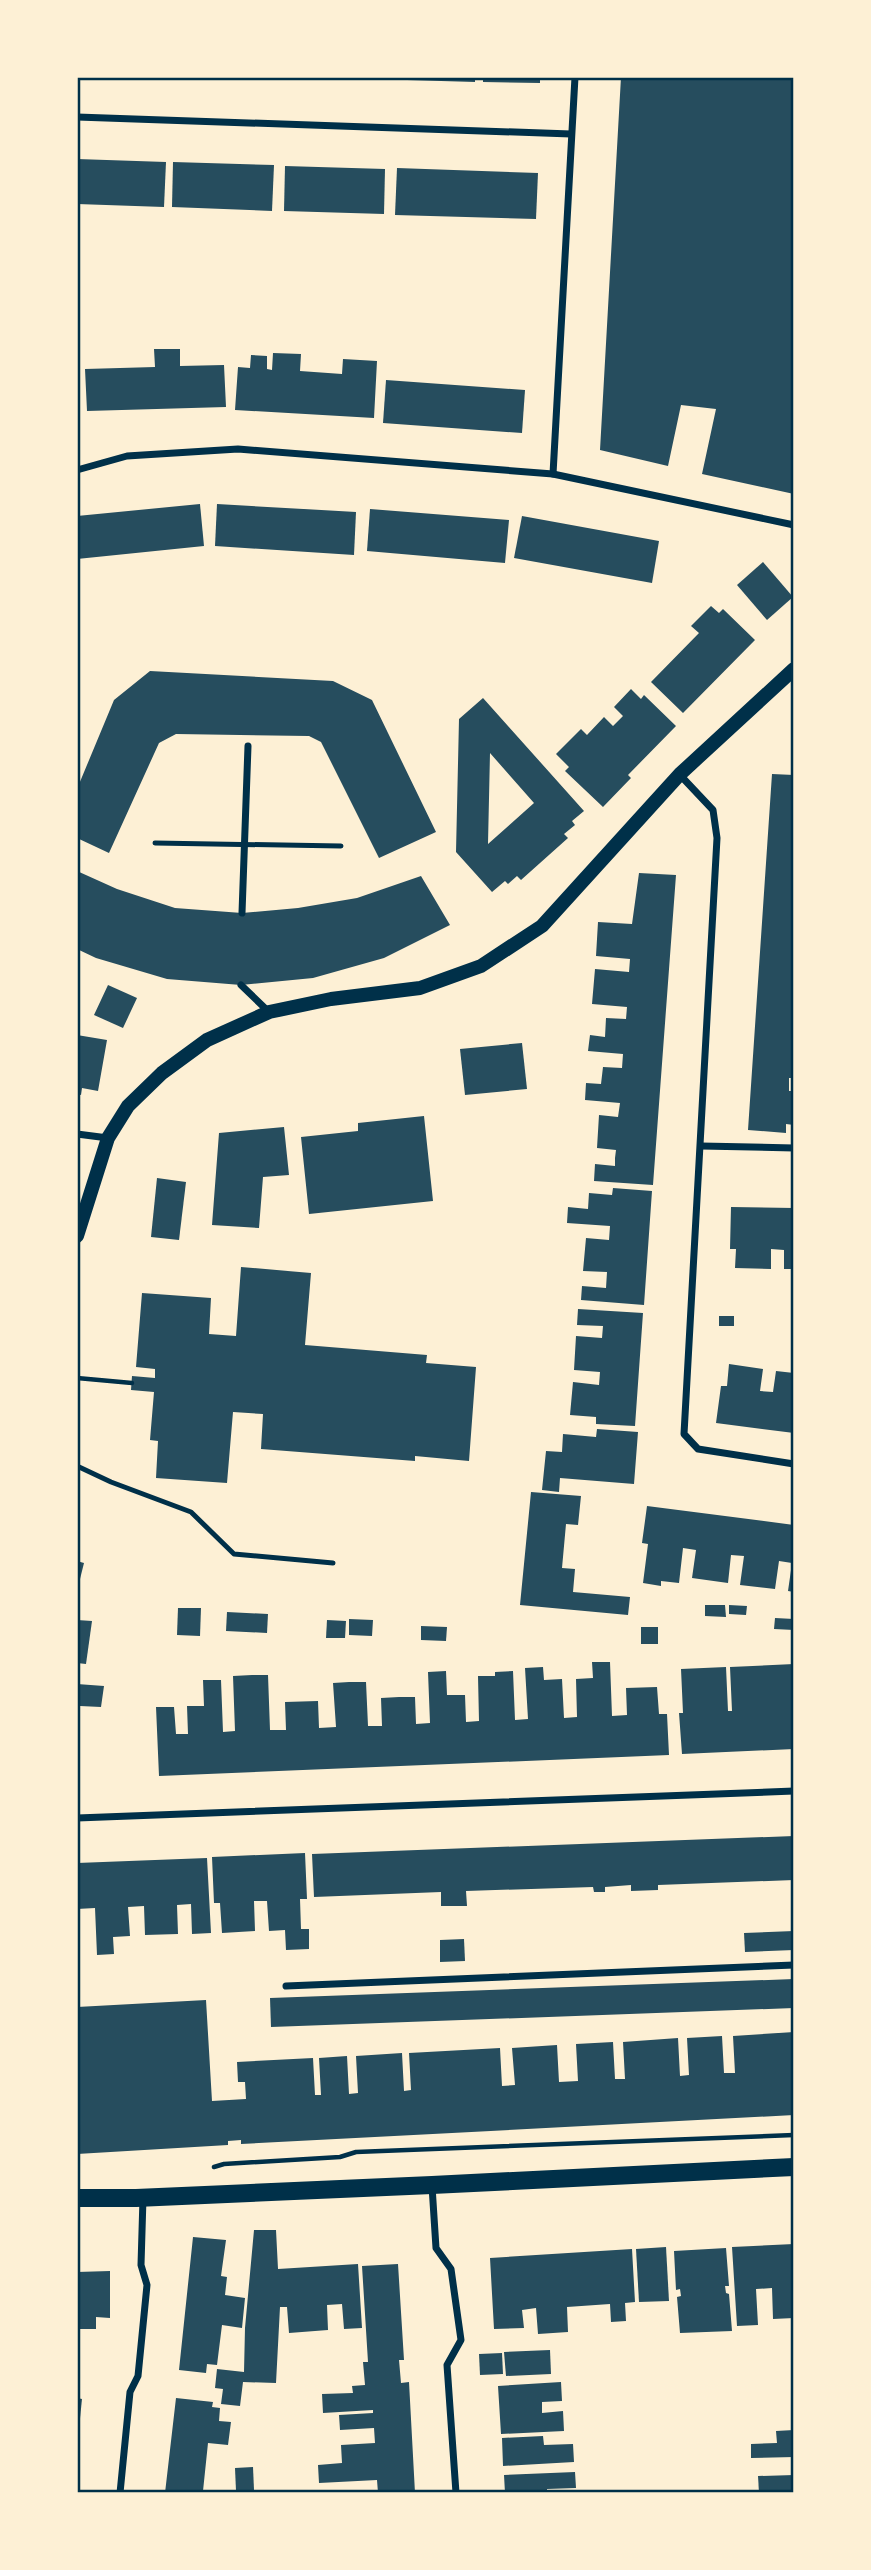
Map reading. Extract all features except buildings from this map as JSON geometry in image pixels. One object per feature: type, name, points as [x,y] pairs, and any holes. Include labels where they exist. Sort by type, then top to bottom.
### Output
[{"type":"main road","points":[[77,1236],[108,1138],[128,1106],[163,1073],[207,1040],[269,1012],[331,999],[420,988],[481,966],[542,926],[680,774],[794,669]]},
{"type":"main road","points":[[77,2198],[432,2185],[794,2167]]},
{"type":"street","points":[[553,474],[575,77]]},
{"type":"street","points":[[77,117],[571,134]]},
{"type":"street","points":[[77,470],[127,456],[238,449],[553,474],[794,525]]},
{"type":"street","points":[[242,913],[248,746]]},
{"type":"street","points":[[680,774],[713,810],[717,838],[684,1434],[698,1450],[794,1464]]},
{"type":"street","points":[[241,985],[269,1012]]},
{"type":"street","points":[[77,1134],[108,1138]]},
{"type":"street","points":[[701,1146],[794,1148]]},
{"type":"street","points":[[77,1818],[794,1791]]},
{"type":"street","points":[[286,1986],[794,1965]]},
{"type":"street","points":[[432,2185],[436,2248],[451,2269],[461,2340],[447,2365],[456,2493]]},
{"type":"street","points":[[120,2493],[130,2392],[138,2376],[147,2285],[141,2265],[143,2197]]},
{"type":"lane","points":[[155,843],[341,846]]},
{"type":"lane","points":[[77,1466],[111,1482],[191,1512],[234,1554],[332,1563]]},
{"type":"path","points":[[77,1378],[132,1383]]},
{"type":"path","points":[[208,2169],[224,2164],[340,2157],[356,2152],[794,2135]]}]
